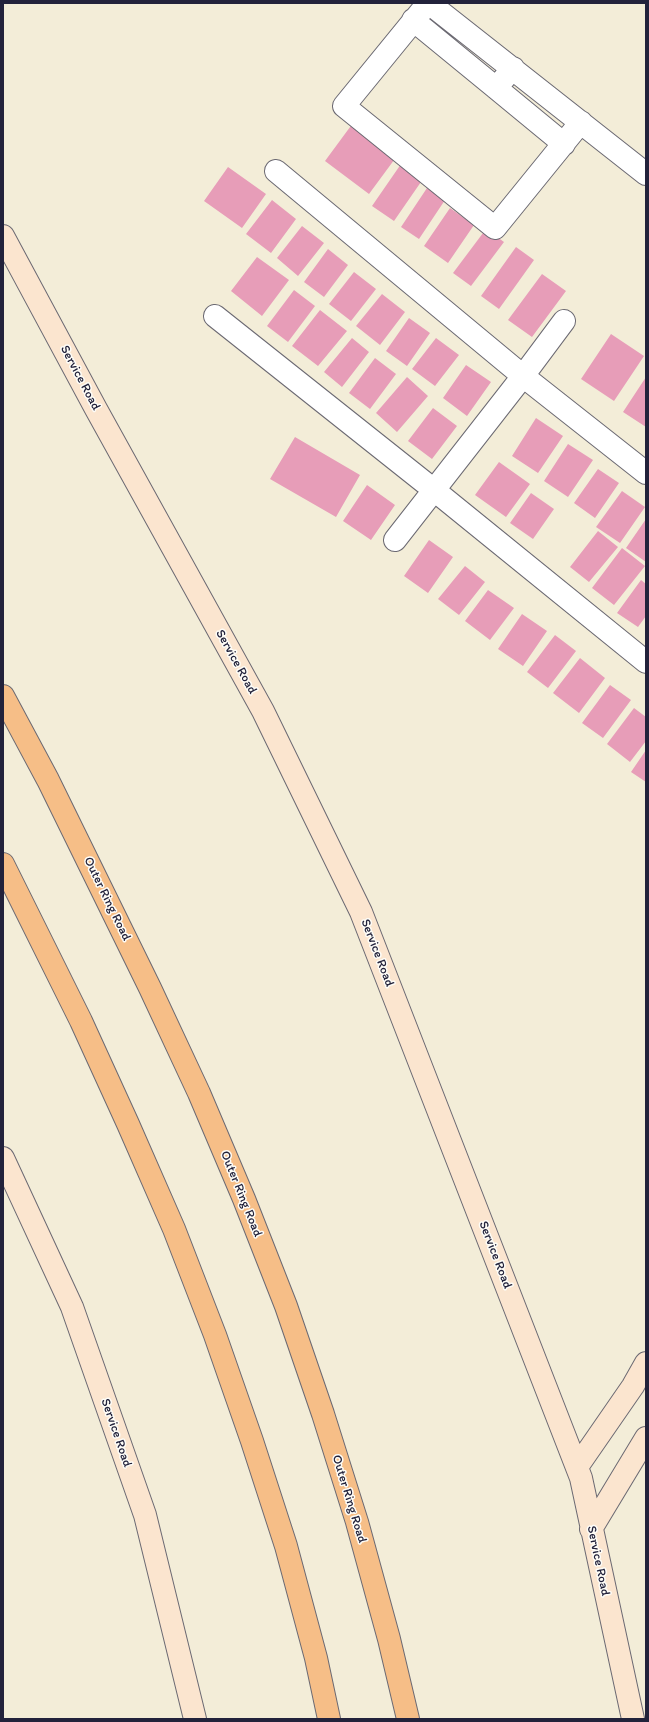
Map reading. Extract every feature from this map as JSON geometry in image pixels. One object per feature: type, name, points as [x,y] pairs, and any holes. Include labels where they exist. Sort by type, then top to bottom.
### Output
[{"type":"highway","name":"Outer Ring Road","points":[[3,696],[51,787],[150,988],[199,1093],[244,1199],[286,1306],[323,1414],[357,1522],[389,1639],[408,1719]]},
{"type":"highway","points":[[3,864],[81,1021],[128,1124],[174,1229],[215,1335],[252,1441],[286,1546],[316,1658],[329,1719]]},
{"type":"main road","name":"Service Road","points":[[3,236],[96,409],[263,711],[361,912],[581,1478],[632,1719]]},
{"type":"main road","name":"Service Road","points":[[3,1158],[72,1307],[139,1500],[195,1719]]},
{"type":"main road","points":[[577,1467],[633,1386],[646,1363]]},
{"type":"main road","points":[[592,1529],[646,1438]]},
{"type":"street","points":[[581,122],[495,228],[344,106],[413,20],[437,5],[513,68],[581,122],[646,174]]},
{"type":"street","points":[[413,20],[564,144]]},
{"type":"street","points":[[496,88],[513,68]]},
{"type":"street","points":[[276,171],[523,376],[646,473]]},
{"type":"street","points":[[215,316],[434,490],[646,662]]},
{"type":"street","points":[[395,540],[564,321]]},
{"type":"building","points":[[353,123],[397,156],[369,194],[325,161]]},
{"type":"building","points":[[401,164],[423,179],[394,221],[372,206]]},
{"type":"building","points":[[228,167],[266,194],[242,228],[204,201]]},
{"type":"building","points":[[427,188],[445,200],[419,239],[401,227]]},
{"type":"building","points":[[272,200],[296,219],[271,253],[246,234]]},
{"type":"building","points":[[450,208],[474,225],[448,263],[424,246]]},
{"type":"building","points":[[302,226],[324,243],[298,276],[277,258]]},
{"type":"building","points":[[486,229],[504,242],[471,286],[453,273]]},
{"type":"building","points":[[516,247],[534,260],[499,309],[481,296]]},
{"type":"building","points":[[328,249],[348,265],[324,297],[304,282]]},
{"type":"building","points":[[257,257],[289,280],[262,316],[231,291]]},
{"type":"building","points":[[354,272],[376,289],[351,321],[329,304]]},
{"type":"building","points":[[542,274],[566,291],[532,337],[508,320]]},
{"type":"building","points":[[294,290],[315,306],[288,342],[267,326]]},
{"type":"building","points":[[382,294],[405,312],[380,345],[356,326]]},
{"type":"building","points":[[320,310],[347,331],[318,366],[292,346]]},
{"type":"building","points":[[409,318],[430,333],[407,366],[386,351]]},
{"type":"building","points":[[611,334],[644,356],[614,401],[581,379]]},
{"type":"building","points":[[352,338],[369,352],[342,387],[324,372]]},
{"type":"building","points":[[436,338],[459,355],[435,386],[412,369]]},
{"type":"building","points":[[375,358],[396,374],[370,409],[349,393]]},
{"type":"building","points":[[466,365],[491,382],[467,416],[443,398]]},
{"type":"building","points":[[407,377],[428,396],[397,432],[376,413]]},
{"type":"building","points":[[646,377],[646,427],[623,412]]},
{"type":"building","points":[[433,408],[457,426],[432,459],[408,441]]},
{"type":"building","points":[[536,418],[563,436],[538,473],[512,456]]},
{"type":"building","points":[[295,437],[360,475],[336,517],[270,479]]},
{"type":"building","points":[[568,444],[593,460],[568,497],[544,481]]},
{"type":"building","points":[[499,462],[530,484],[506,517],[475,495]]},
{"type":"building","points":[[598,469],[619,483],[595,518],[574,503]]},
{"type":"building","points":[[367,485],[395,505],[371,540],[343,521]]},
{"type":"building","points":[[622,491],[645,507],[620,543],[596,527]]},
{"type":"building","points":[[531,493],[554,509],[533,539],[510,523]]},
{"type":"building","points":[[646,519],[646,562],[626,548]]},
{"type":"building","points":[[598,531],[618,547],[589,582],[570,567]]},
{"type":"building","points":[[429,540],[453,557],[428,593],[404,576]]},
{"type":"building","points":[[622,548],[645,566],[614,605],[592,588]]},
{"type":"building","points":[[465,566],[485,582],[459,615],[438,599]]},
{"type":"building","points":[[641,580],[646,584],[646,616],[638,627],[617,613]]},
{"type":"building","points":[[488,590],[514,608],[490,640],[465,621]]},
{"type":"building","points":[[522,614],[547,631],[523,666],[498,649]]},
{"type":"building","points":[[555,635],[576,651],[548,688],[527,672]]},
{"type":"building","points":[[580,658],[605,678],[579,713],[553,693]]},
{"type":"building","points":[[610,685],[631,700],[603,738],[582,723]]},
{"type":"building","points":[[634,708],[646,717],[646,741],[630,762],[607,744]]},
{"type":"building","points":[[646,750],[646,782],[631,772]]}]
